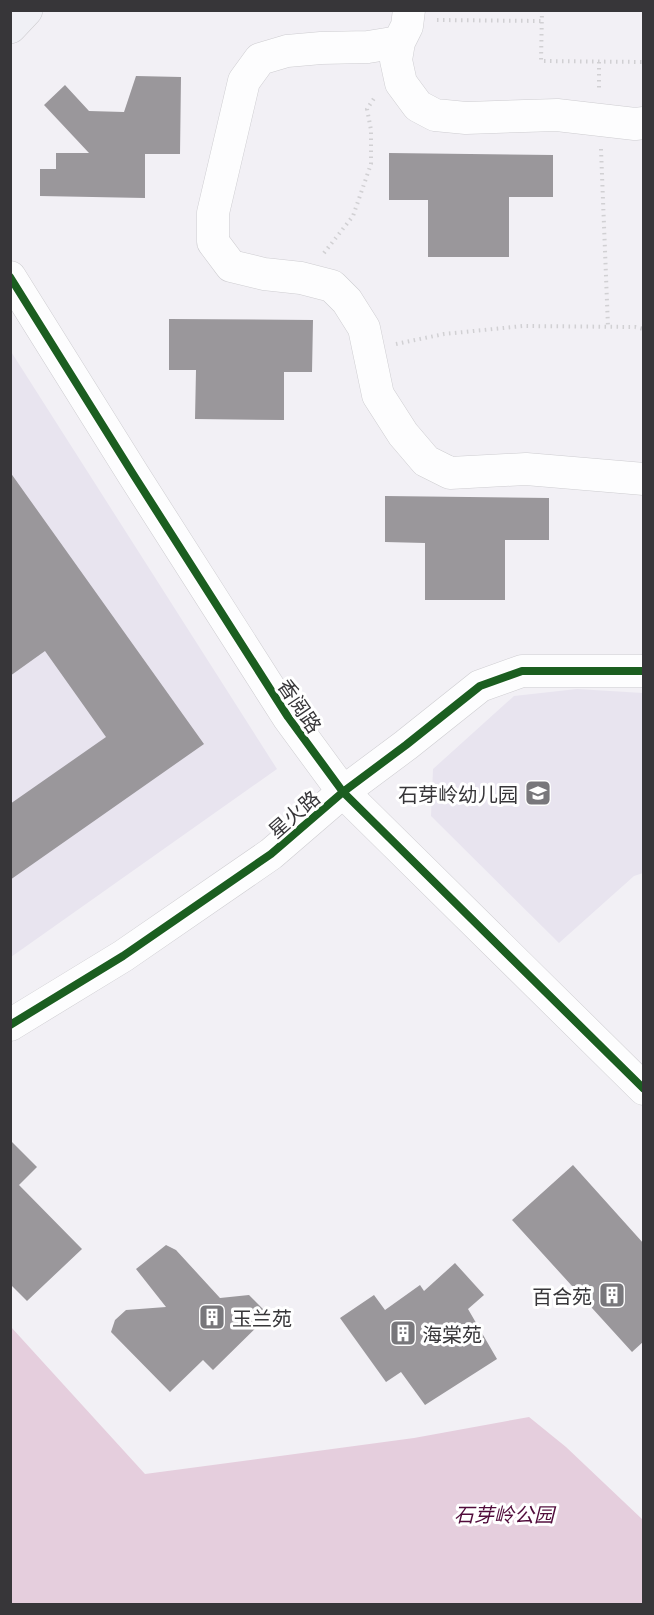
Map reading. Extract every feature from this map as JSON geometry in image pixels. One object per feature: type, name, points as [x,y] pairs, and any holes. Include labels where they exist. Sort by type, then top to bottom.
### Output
[{"type":"main road","points":[[10,27],[26,10]]},
{"type":"street","points":[[405,24],[396,60],[401,83],[418,106],[435,115],[466,118],[557,115],[635,124],[644,123]]},
{"type":"street","points":[[405,24],[368,47],[287,51],[260,59],[243,81],[213,213],[213,242],[231,266],[264,274],[301,278],[332,286],[347,301],[364,328],[378,395],[403,434],[426,461],[450,473],[526,469],[644,479]]},
{"type":"street","name":"香阅路","points":[[10,278],[288,717],[343,792],[644,1089]]},
{"type":"street","name":"星火路","points":[[10,1025],[123,956],[271,854],[343,792],[480,686],[522,671],[644,671]]},
{"type":"path","points":[[542,10],[541,61],[644,62]]},
{"type":"path","points":[[405,24],[541,21]]},
{"type":"path","points":[[301,278],[353,216],[371,164],[371,130],[367,109],[376,94],[401,83]]},
{"type":"path","points":[[600,119],[608,327]]},
{"type":"path","points":[[369,359],[400,342],[444,334],[523,326],[644,329]]},
{"type":"shaded area","points":[[10,350],[277,769],[11,957],[10,957]]},
{"type":"shaded area","name":"石芽岭幼儿园","points":[[577,689],[643,693],[643,873],[634,876],[559,943],[431,816],[433,769],[514,696]]},
{"type":"green space","name":"石芽岭公园","points":[[11,1327],[145,1474],[414,1438],[529,1417],[566,1447],[643,1520],[643,1604],[11,1604]]},
{"type":"building","points":[[136,76],[181,77],[180,154],[145,154],[145,198],[40,196],[40,169],[56,169],[56,153],[89,153],[44,105],[65,85],[89,111],[124,112]]},
{"type":"building","points":[[389,153],[553,155],[553,197],[509,197],[509,257],[428,257],[428,200],[389,200]]},
{"type":"building","points":[[169,319],[313,320],[312,372],[284,372],[284,420],[195,419],[196,370],[169,370]]},
{"type":"building","points":[[10,472],[204,744],[10,880],[10,804],[106,737],[45,651],[10,676]]},
{"type":"building","points":[[385,496],[549,498],[549,540],[505,540],[505,600],[425,600],[425,543],[385,542]]},
{"type":"building","points":[[10,1140],[37,1167],[19,1185],[82,1249],[27,1301],[10,1284]]},
{"type":"building","name":"百合苑","points":[[573,1165],[644,1244],[644,1341],[632,1352],[512,1220]]},
{"type":"building","name":"玉兰苑","points":[[166,1245],[176,1250],[220,1298],[249,1295],[269,1315],[213,1370],[203,1360],[170,1392],[111,1332],[115,1320],[126,1310],[166,1307],[136,1269]]},
{"type":"building","name":"海棠苑","points":[[455,1263],[484,1295],[468,1309],[497,1359],[425,1405],[401,1372],[386,1382],[340,1318],[374,1295],[385,1310],[420,1285],[424,1291]]},
{"type":"cycle path","points":[[10,277],[288,717],[343,792],[644,1089]]},
{"type":"cycle path","points":[[10,1025],[123,956],[271,854],[343,792],[480,686],[522,671],[644,671]]},
{"type":"place","name":"石芽岭幼儿园","points":[[538,793]]},
{"type":"place","name":"百合苑","points":[[612,1295]]},
{"type":"place","name":"玉兰苑","points":[[212,1317]]},
{"type":"place","name":"海棠苑","points":[[403,1333]]}]
